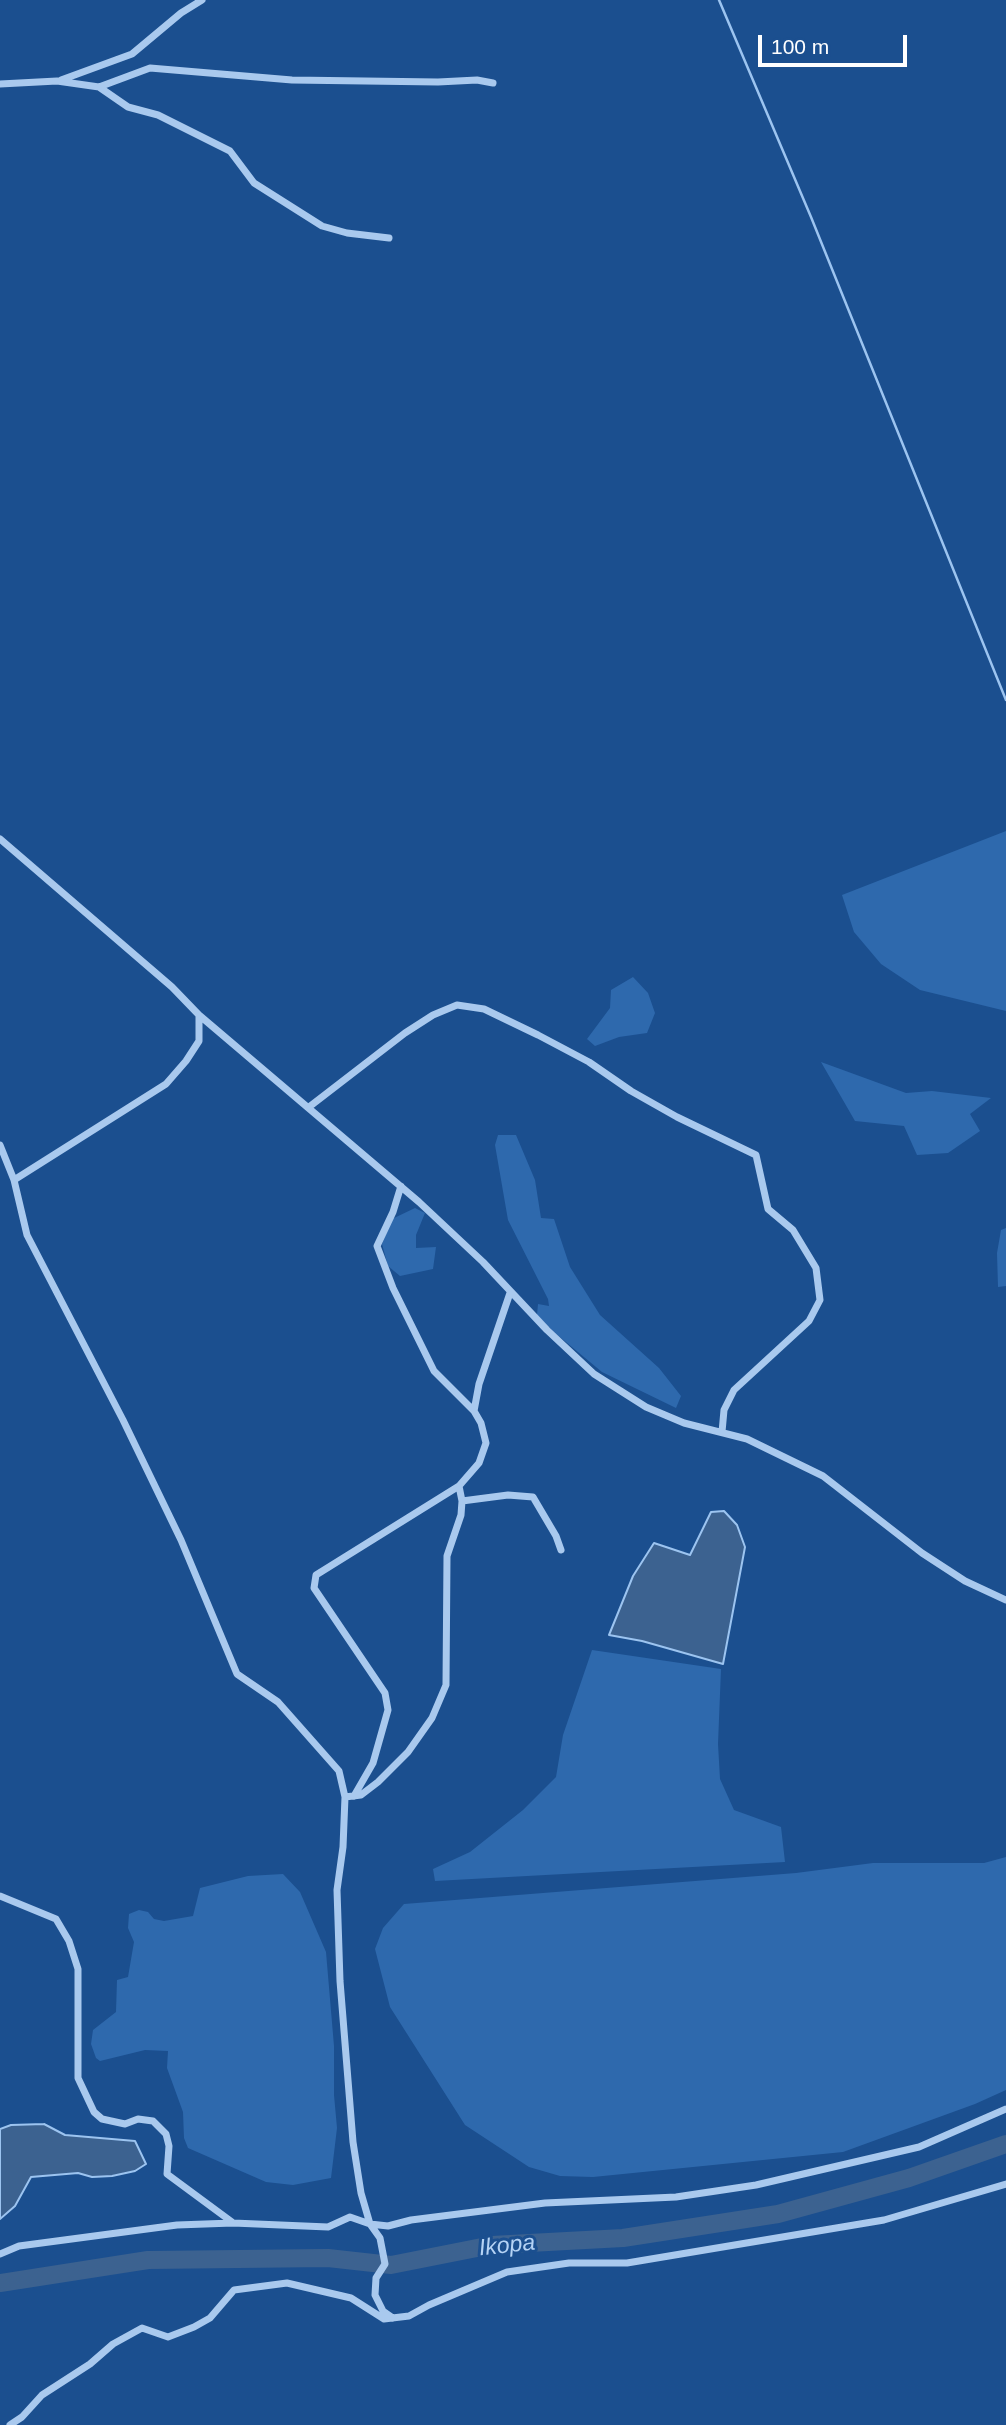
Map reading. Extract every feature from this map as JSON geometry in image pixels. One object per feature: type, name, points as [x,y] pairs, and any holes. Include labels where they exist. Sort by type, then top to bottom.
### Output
[{"type":"street","points":[[57,81],[132,54],[181,13],[202,0]]},
{"type":"street","points":[[0,84],[57,81],[99,86],[150,68],[292,80],[477,80],[492,83]]},
{"type":"street","points":[[99,86],[128,107],[158,115],[230,151],[254,183],[323,226],[346,233],[389,238]]},
{"type":"street","points":[[0,839],[172,987],[199,1015],[401,1186],[483,1262],[510,1293],[594,1374],[646,1407],[684,1423],[747,1439],[823,1476],[922,1553],[965,1581],[1006,1600]]},
{"type":"street","points":[[309,1107],[405,1033],[433,1015],[457,1005],[484,1009],[538,1035],[589,1062],[631,1091],[677,1117],[756,1155],[768,1209],[793,1230],[816,1268],[820,1300],[809,1321],[734,1390],[724,1409],[722,1432]]},
{"type":"street","points":[[14,1180],[166,1084],[187,1061],[198,1041],[199,1015]]},
{"type":"street","points":[[0,1145],[14,1180],[27,1235],[123,1420],[181,1540],[237,1674],[278,1702],[339,1771],[349,1796],[337,1889],[340,1981],[353,2142],[361,2193],[370,2224],[380,2238],[384,2264],[376,2278],[374,2301],[360,2305]]},
{"type":"street","points":[[349,1796],[373,1763],[388,1710],[385,1693],[314,1588],[316,1575],[459,1486],[479,1463],[486,1443],[481,1423],[474,1411],[435,1371],[393,1288],[377,1246],[393,1212],[401,1186]]},
{"type":"street","points":[[474,1411],[480,1384],[510,1293]]},
{"type":"street","points":[[349,1796],[361,1794],[378,1782],[408,1752],[432,1718],[446,1685],[447,1556],[461,1515],[459,1486]]},
{"type":"street","points":[[462,1501],[508,1495],[533,1497],[556,1536],[561,1550]]},
{"type":"street","points":[[0,1896],[57,1919],[69,1941],[78,1969],[78,2078],[94,2112],[102,2119],[124,2124],[138,2119],[153,2121],[166,2134],[169,2146],[167,2174],[233,2223]]},
{"type":"street","points":[[0,2254],[31,2244],[177,2225],[233,2223],[328,2227],[350,2217],[370,2224],[388,2226],[411,2220],[544,2203],[676,2197],[756,2185],[919,2147],[1006,2109]]},
{"type":"street","points":[[10,2425],[22,2417],[42,2395],[90,2364],[113,2344],[142,2328],[168,2337],[194,2327],[210,2318],[234,2290],[287,2283],[351,2298],[384,2319],[409,2316],[507,2272],[569,2263],[627,2263],[871,2222],[1006,2184]]},
{"type":"street","points":[[375,2295],[383,2311],[393,2318]]},
{"type":"shaded area","points":[[1006,831],[1006,1011],[920,990],[881,964],[854,932],[842,895]]},
{"type":"shaded area","points":[[633,977],[648,993],[655,1013],[647,1033],[619,1037],[595,1046],[587,1039],[610,1008],[611,990]]},
{"type":"shaded area","points":[[821,1062],[906,1093],[932,1091],[991,1098],[970,1114],[980,1131],[948,1153],[917,1155],[904,1126],[855,1121]]},
{"type":"shaded area","points":[[498,1135],[516,1135],[535,1180],[541,1218],[554,1219],[570,1267],[600,1315],[659,1368],[681,1396],[676,1408],[602,1372],[537,1315],[538,1304],[549,1306],[548,1299],[508,1220],[495,1145]]},
{"type":"shaded area","points":[[415,1208],[425,1213],[416,1235],[416,1248],[436,1247],[433,1269],[400,1276],[388,1266],[382,1244],[392,1219]]},
{"type":"shaded area","points":[[1006,1228],[1006,1286],[998,1287],[997,1253],[1001,1230]]},
{"type":"shaded area","points":[[724,1511],[737,1525],[745,1547],[723,1664],[642,1641],[609,1635],[633,1576],[654,1543],[690,1555],[711,1512]]},
{"type":"shaded area","points":[[592,1650],[721,1669],[718,1744],[720,1779],[734,1810],[781,1827],[785,1862],[435,1881],[433,1869],[470,1852],[523,1810],[556,1777],[563,1735]]},
{"type":"shaded area","points":[[1006,1857],[1006,2090],[843,2152],[593,2177],[560,2176],[529,2167],[465,2125],[390,2007],[375,1949],[383,1928],[404,1904],[796,1873],[873,1863],[984,1863]]},
{"type":"shaded area","points":[[283,1874],[300,1892],[326,1952],[334,2046],[337,2128],[331,2178],[293,2185],[266,2182],[188,2148],[184,2138],[183,2112],[167,2068],[168,2051],[145,2050],[100,2061],[96,2058],[91,2044],[93,2030],[116,2012],[117,1980],[128,1977],[134,1942],[128,1928],[129,1914],[139,1910],[148,1912],[154,1919],[164,1921],[193,1916],[200,1888],[248,1876]]},
{"type":"shaded area","points":[[44,2124],[65,2135],[135,2141],[146,2164],[135,2171],[112,2176],[92,2177],[78,2173],[31,2177],[15,2206],[0,2219],[0,2129],[11,2125]]},
{"type":"waterway","points":[[719,0],[811,217],[1006,700]]},
{"type":"waterway","name":"Ikopa","points":[[0,2283],[148,2260],[328,2258],[391,2265],[492,2245],[623,2238],[778,2214],[909,2178],[1006,2144]]}]
